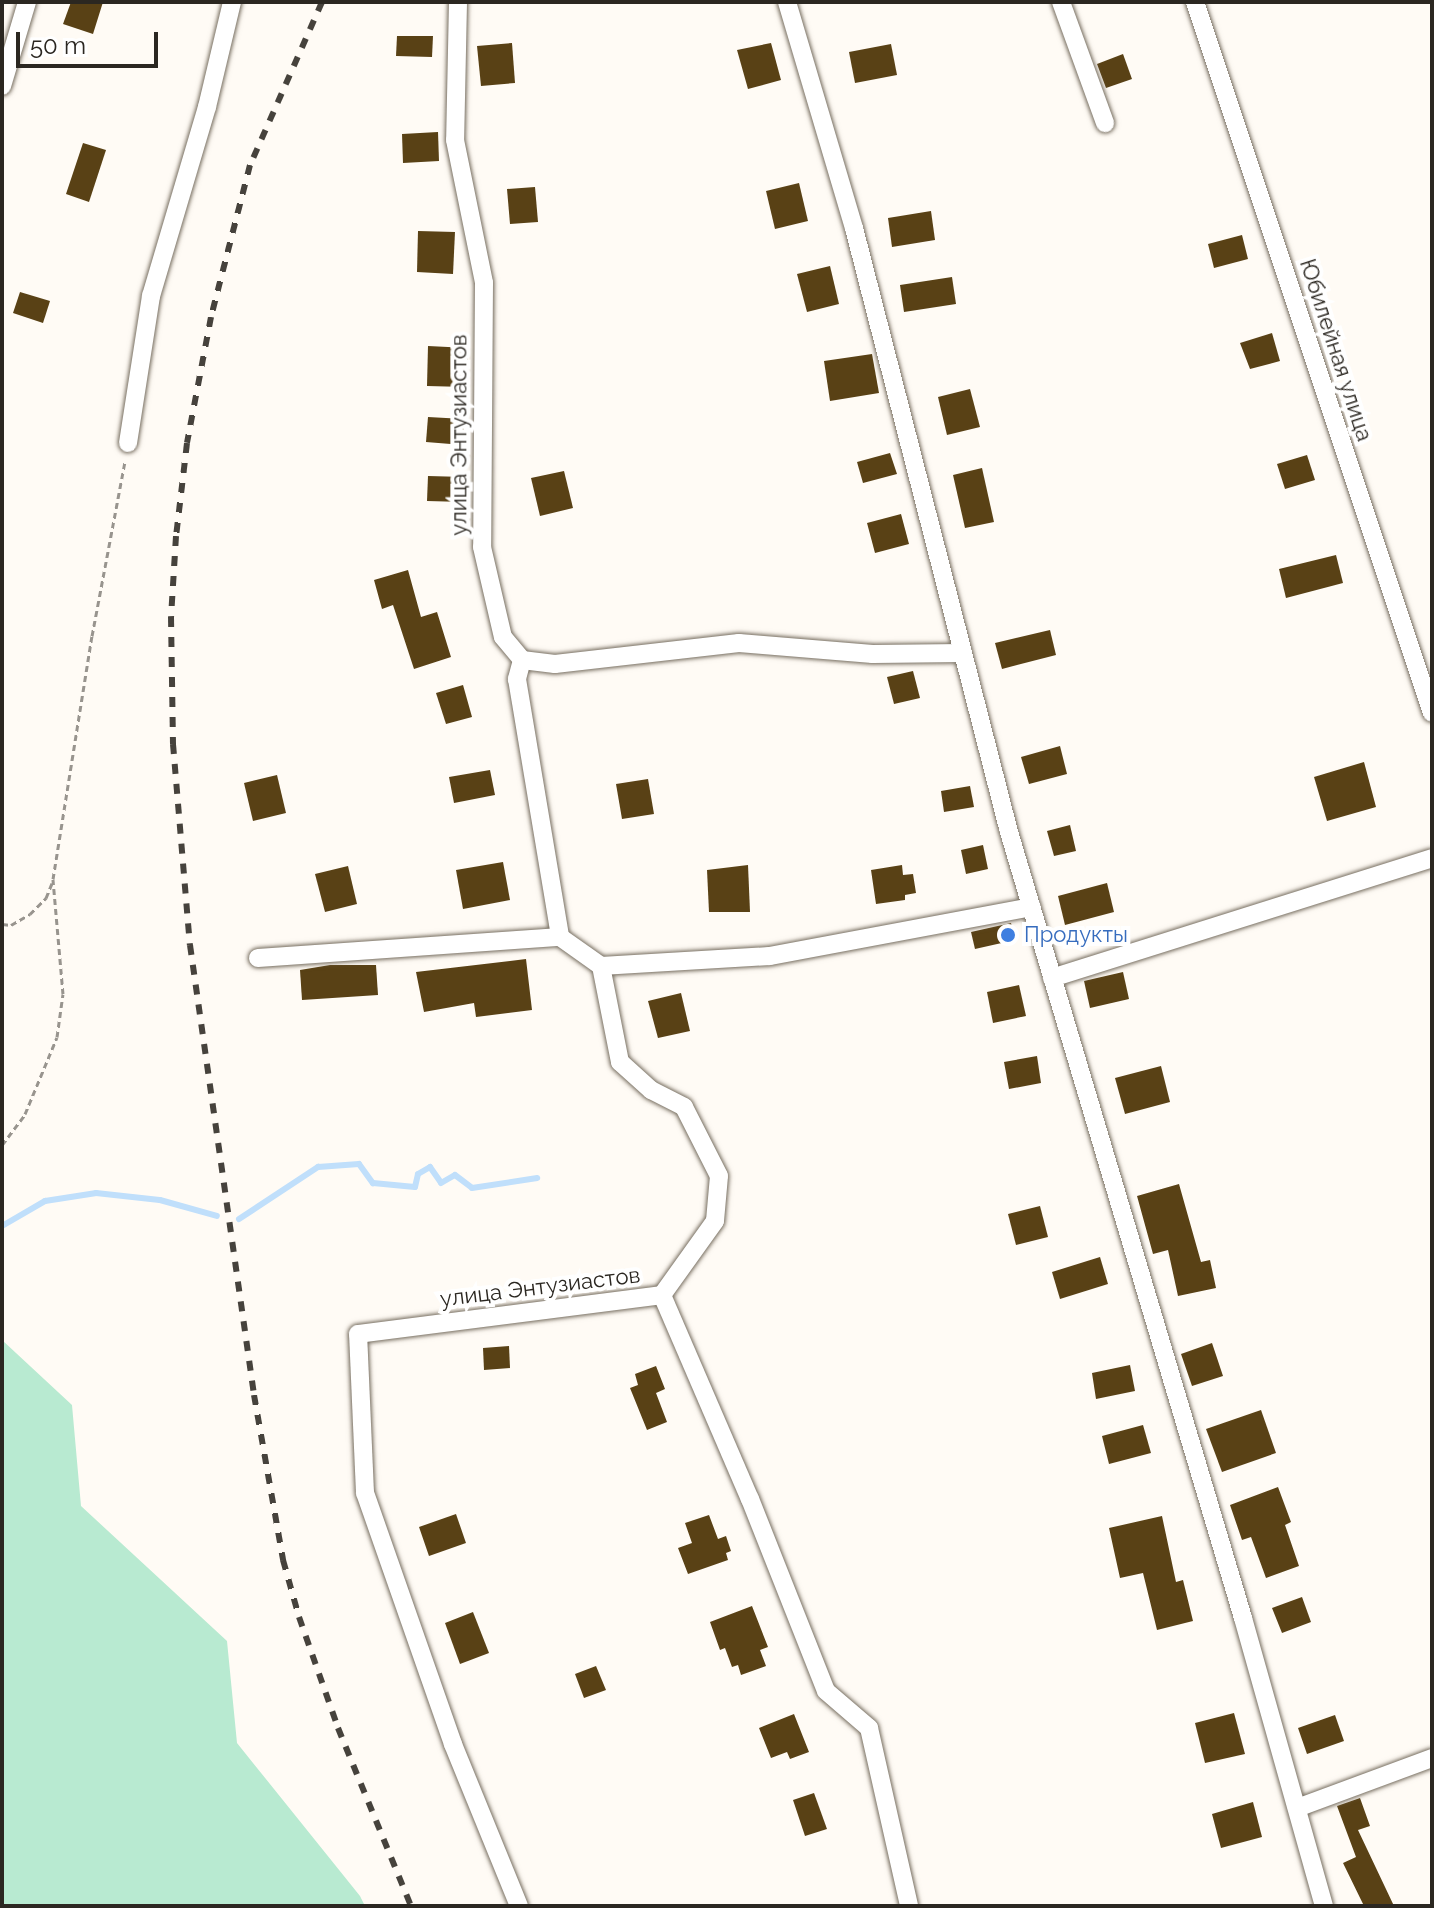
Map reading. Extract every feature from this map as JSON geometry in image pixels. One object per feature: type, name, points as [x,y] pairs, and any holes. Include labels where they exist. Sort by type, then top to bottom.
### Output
[{"type":"street","points":[[2,86],[27,2]]},
{"type":"street","points":[[128,443],[151,296],[207,107],[232,2]]},
{"type":"street","name":"улица Энтузиастов","points":[[458,2],[455,140],[484,283],[482,547],[503,637],[522,660]]},
{"type":"street","points":[[787,2],[854,228],[1031,907],[1324,1906]]},
{"type":"street","points":[[1061,2],[1105,123]]},
{"type":"street","name":"Юбилейная улица","points":[[1195,2],[1432,713]]},
{"type":"street","points":[[560,937],[517,679],[522,660],[555,664],[739,643],[873,654],[963,653]]},
{"type":"street","points":[[1052,978],[1432,858]]},
{"type":"street","points":[[258,958],[560,937],[601,966],[770,956],[1031,907]]},
{"type":"street","points":[[601,966],[620,1062],[651,1090],[684,1107],[719,1176],[715,1221],[662,1295]]},
{"type":"street","name":"улица Энтузиастов","points":[[519,1906],[453,1744],[365,1493],[358,1334],[662,1295],[750,1499],[826,1691],[869,1728],[909,1906]]},
{"type":"street","points":[[1297,1808],[1432,1758]]},
{"type":"path","points":[[2,924],[11,925],[30,914],[46,898],[53,879],[92,636],[128,443]]},
{"type":"path","points":[[2,1145],[25,1114],[57,1037],[63,994],[53,879]]},
{"type":"green space","points":[[2,1340],[72,1405],[81,1506],[227,1641],[237,1743],[365,1906],[2,1906]]},
{"type":"building","points":[[71,2],[103,2],[93,34],[63,24]]},
{"type":"building","points":[[397,36],[433,36],[432,57],[396,56]]},
{"type":"building","points":[[512,43],[515,83],[481,86],[477,46]]},
{"type":"building","points":[[771,43],[781,80],[748,89],[737,50]]},
{"type":"building","points":[[891,44],[897,75],[855,83],[849,52]]},
{"type":"building","points":[[1123,54],[1132,79],[1106,88],[1097,64]]},
{"type":"building","points":[[438,132],[439,161],[403,163],[402,134]]},
{"type":"building","points":[[83,143],[106,150],[89,202],[66,194]]},
{"type":"building","points":[[799,183],[808,221],[775,229],[766,191]]},
{"type":"building","points":[[535,187],[538,222],[510,224],[507,189]]},
{"type":"building","points":[[931,211],[935,240],[892,247],[888,218]]},
{"type":"building","points":[[418,231],[455,232],[453,274],[417,272]]},
{"type":"building","points":[[1242,235],[1248,259],[1214,268],[1208,244]]},
{"type":"building","points":[[830,266],[839,304],[807,312],[797,274]]},
{"type":"building","points":[[952,277],[956,304],[904,312],[900,285]]},
{"type":"building","points":[[20,292],[50,301],[43,323],[13,313]]},
{"type":"building","points":[[1272,333],[1280,361],[1250,369],[1240,343]]},
{"type":"building","points":[[428,346],[468,348],[466,387],[427,386]]},
{"type":"building","points":[[872,354],[879,393],[830,401],[824,361]]},
{"type":"building","points":[[970,389],[980,427],[947,435],[938,397]]},
{"type":"building","points":[[428,417],[464,419],[463,445],[426,442]]},
{"type":"building","points":[[890,453],[897,474],[863,483],[857,462]]},
{"type":"building","points":[[1307,455],[1315,480],[1285,489],[1277,464]]},
{"type":"building","points":[[982,468],[994,522],[965,528],[953,475]]},
{"type":"building","points":[[564,471],[573,508],[540,516],[531,478]]},
{"type":"building","points":[[428,476],[465,477],[464,502],[427,501]]},
{"type":"building","points":[[901,514],[909,544],[875,553],[867,523]]},
{"type":"building","points":[[1336,555],[1343,583],[1286,598],[1279,569]]},
{"type":"building","points":[[408,570],[421,617],[437,612],[451,657],[414,669],[393,605],[382,609],[374,580]]},
{"type":"building","points":[[1050,630],[1056,655],[1002,669],[995,643]]},
{"type":"building","points":[[913,671],[920,698],[894,704],[887,677]]},
{"type":"building","points":[[463,685],[472,717],[446,724],[436,693]]},
{"type":"building","points":[[1060,746],[1067,774],[1029,784],[1021,757]]},
{"type":"building","points":[[1364,762],[1376,807],[1327,821],[1314,777]]},
{"type":"building","points":[[490,770],[495,795],[454,803],[449,777]]},
{"type":"building","points":[[277,775],[286,813],[253,821],[244,783]]},
{"type":"building","points":[[648,779],[654,814],[622,819],[616,784]]},
{"type":"building","points":[[970,786],[974,807],[944,812],[941,791]]},
{"type":"building","points":[[1070,825],[1076,851],[1054,856],[1047,831]]},
{"type":"building","points":[[983,845],[988,869],[966,874],[961,850]]},
{"type":"building","points":[[503,862],[510,900],[463,909],[456,870]]},
{"type":"building","points":[[748,865],[750,912],[709,912],[707,870]]},
{"type":"building","points":[[902,865],[903,875],[913,874],[916,893],[905,895],[905,900],[876,904],[871,870]]},
{"type":"building","points":[[348,866],[357,904],[325,912],[315,874]]},
{"type":"building","points":[[1107,883],[1114,912],[1065,925],[1058,896]]},
{"type":"building","points":[[1011,923],[1015,940],[975,949],[971,932]]},
{"type":"building","points":[[526,959],[532,1010],[476,1017],[474,1003],[424,1012],[416,972]]},
{"type":"building","points":[[330,965],[376,965],[378,995],[302,1000],[300,970]]},
{"type":"building","points":[[1123,972],[1129,999],[1090,1008],[1084,981]]},
{"type":"building","points":[[1019,985],[1026,1016],[993,1023],[987,992]]},
{"type":"building","points":[[681,993],[690,1031],[658,1038],[648,1001]]},
{"type":"building","points":[[1037,1056],[1041,1083],[1009,1089],[1004,1062]]},
{"type":"building","points":[[1161,1066],[1170,1102],[1125,1114],[1115,1078]]},
{"type":"building","points":[[1179,1184],[1201,1262],[1210,1260],[1216,1288],[1178,1296],[1168,1250],[1153,1254],[1137,1196]]},
{"type":"building","points":[[1040,1206],[1048,1237],[1016,1245],[1008,1214]]},
{"type":"building","points":[[1100,1257],[1108,1284],[1060,1299],[1052,1272]]},
{"type":"building","points":[[1212,1343],[1223,1376],[1192,1386],[1181,1354]]},
{"type":"building","points":[[509,1346],[510,1368],[484,1370],[483,1348]]},
{"type":"building","points":[[1130,1365],[1135,1391],[1096,1399],[1092,1373]]},
{"type":"building","points":[[656,1366],[665,1389],[656,1393],[667,1422],[647,1430],[630,1388],[638,1385],[635,1374]]},
{"type":"building","points":[[1261,1410],[1276,1453],[1222,1472],[1206,1429]]},
{"type":"building","points":[[1143,1425],[1151,1453],[1109,1464],[1102,1436]]},
{"type":"building","points":[[1278,1487],[1291,1522],[1285,1525],[1299,1566],[1266,1578],[1251,1537],[1242,1540],[1230,1505]]},
{"type":"building","points":[[456,1514],[466,1543],[429,1556],[419,1527]]},
{"type":"building","points":[[709,1515],[718,1539],[726,1536],[731,1551],[726,1553],[728,1560],[688,1574],[678,1548],[692,1543],[685,1523]]},
{"type":"building","points":[[1162,1516],[1176,1582],[1183,1580],[1193,1621],[1157,1630],[1143,1573],[1120,1578],[1109,1528]]},
{"type":"building","points":[[1302,1597],[1311,1622],[1282,1633],[1272,1608]]},
{"type":"building","points":[[752,1606],[768,1647],[760,1650],[766,1666],[741,1675],[738,1665],[732,1667],[725,1648],[720,1650],[710,1622]]},
{"type":"building","points":[[473,1612],[489,1653],[460,1664],[445,1623]]},
{"type":"building","points":[[596,1666],[606,1690],[584,1698],[575,1674]]},
{"type":"building","points":[[1234,1713],[1245,1754],[1205,1763],[1195,1723]]},
{"type":"building","points":[[794,1714],[809,1752],[790,1759],[787,1752],[771,1758],[759,1728]]},
{"type":"building","points":[[1335,1715],[1344,1741],[1307,1754],[1298,1728]]},
{"type":"building","points":[[814,1793],[827,1829],[805,1836],[793,1800]]},
{"type":"building","points":[[1360,1798],[1370,1826],[1358,1830],[1394,1906],[1364,1906],[1343,1863],[1356,1857],[1337,1806]]},
{"type":"building","points":[[1253,1802],[1262,1837],[1221,1848],[1212,1814]]},
{"type":"waterway","points":[[239,1219],[318,1167],[359,1164],[373,1183],[415,1187],[418,1174],[430,1167],[441,1183],[455,1175],[472,1188],[537,1178]]},
{"type":"waterway","points":[[2,1226],[45,1201],[96,1193],[160,1200],[217,1216]]},
{"type":"railway","points":[[322,2],[250,165],[211,317],[187,443],[176,536],[171,617],[173,744],[190,945],[254,1395],[283,1560],[299,1617],[338,1728],[411,1906]]},
{"type":"place","name":"Продукты","points":[[1008,935]]}]
